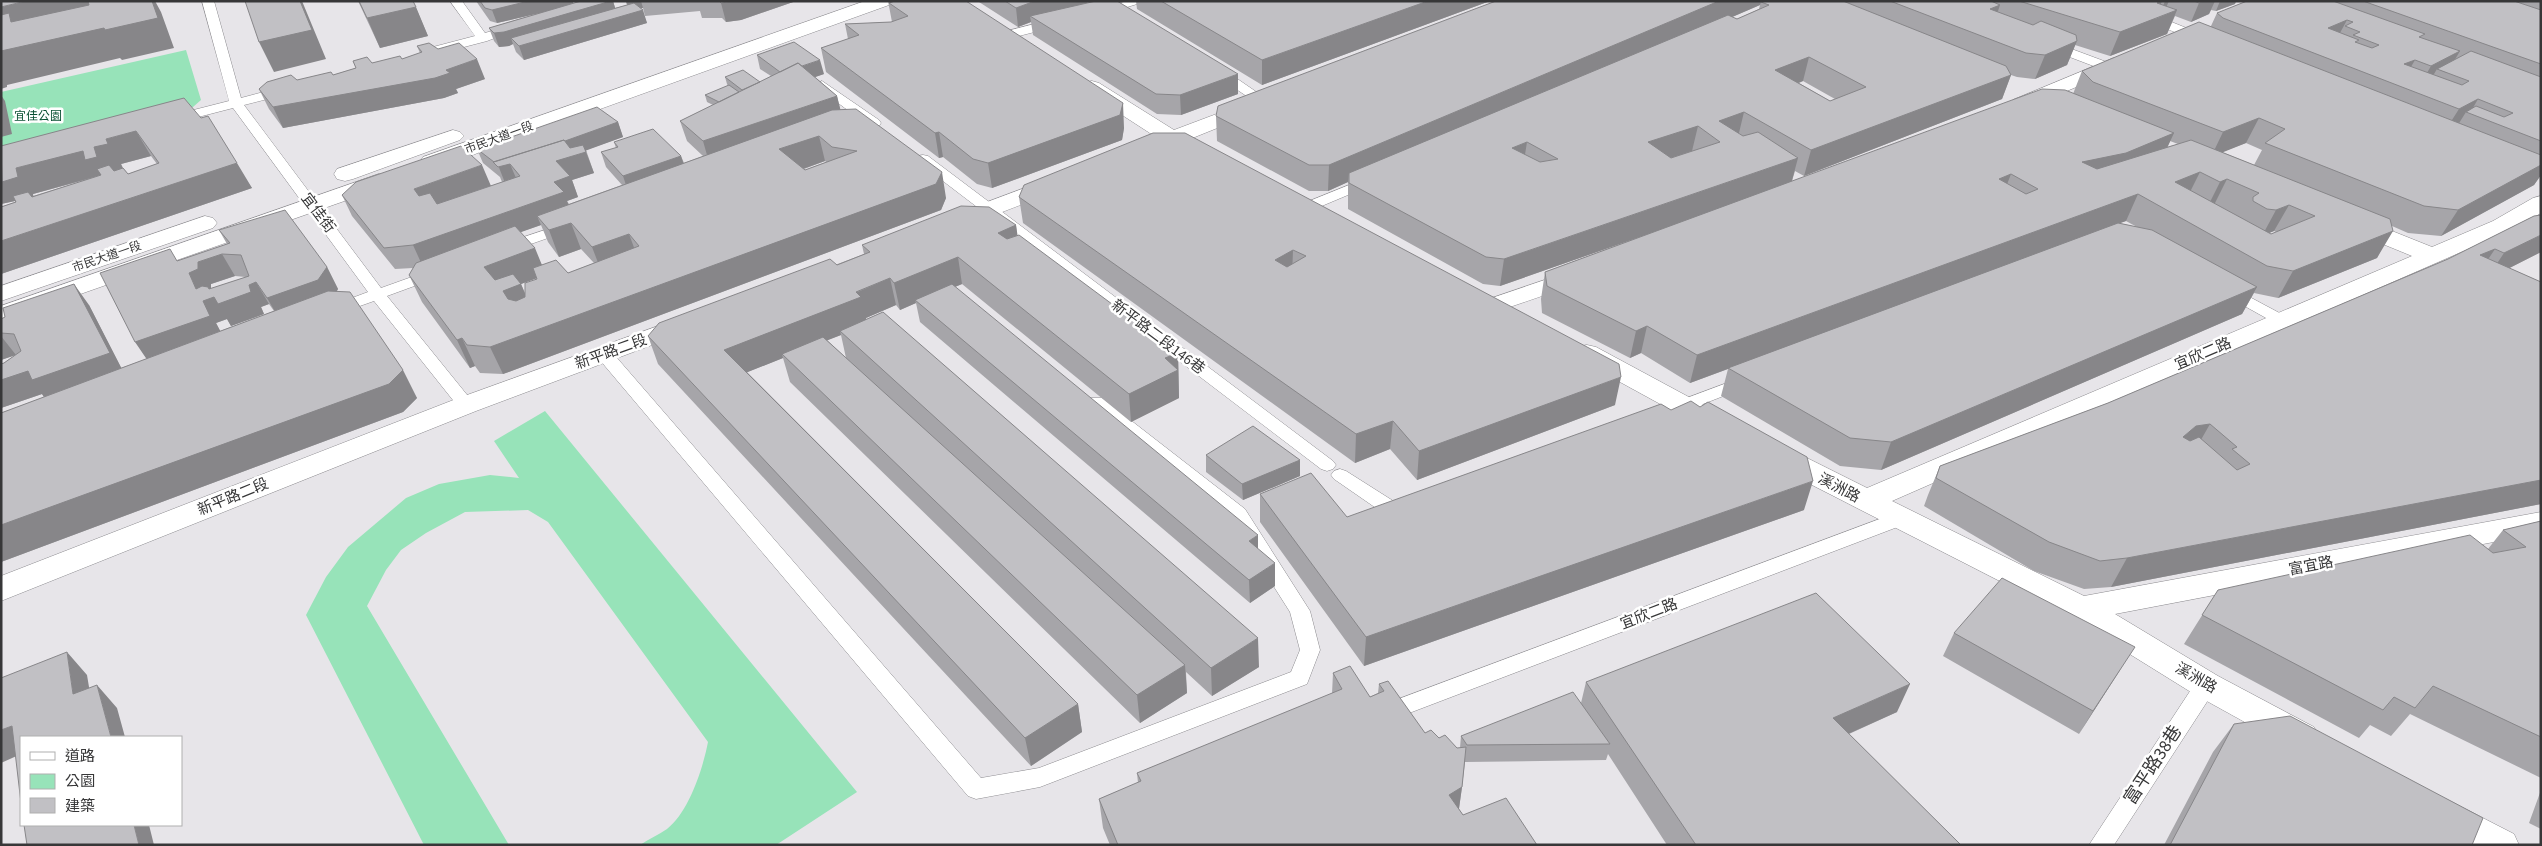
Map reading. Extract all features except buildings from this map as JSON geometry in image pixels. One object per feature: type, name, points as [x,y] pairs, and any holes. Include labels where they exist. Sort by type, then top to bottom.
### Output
[{"type":"street","name":"市民大道一段","points":[[1,315],[306,197],[836,1]]},
{"type":"street","name":"市民大道一段","points":[[1,294],[306,197],[883,1]]},
{"type":"street","points":[[1004,29],[1035,50]]},
{"type":"street","points":[[2165,44],[2201,36]]},
{"type":"street","points":[[2001,112],[2132,57]]},
{"type":"street","points":[[1076,76],[1172,138],[1216,159]]},
{"type":"street","points":[[2012,86],[2066,108]]},
{"type":"street","points":[[1145,149],[1289,92]]},
{"type":"street","points":[[934,230],[1072,177]]},
{"type":"street","points":[[1286,193],[1338,219]]},
{"type":"street","name":"宜欣二路","points":[[1864,501],[2431,255],[2509,229],[2541,204]]},
{"type":"street","points":[[2340,218],[2431,255]]},
{"type":"street","points":[[1498,304],[1599,268]]},
{"type":"street","points":[[1473,290],[1532,322]]},
{"type":"street","name":"新平路二段","points":[[1,589],[466,405],[706,316]]},
{"type":"street","name":"溪洲路","points":[[1565,341],[1682,406],[1864,501],[2081,609],[2206,685],[2328,751]]},
{"type":"street","name":"富宜路","points":[[2081,609],[2541,522]]},
{"type":"street","points":[[2423,802],[2501,845]]},
{"type":"lane","name":"宜佳街","points":[[208,1],[236,102],[377,294],[466,405]]},
{"type":"lane","points":[[456,1],[483,38]]},
{"type":"lane","points":[[1088,15],[1141,1]]},
{"type":"lane","points":[[2108,1],[2201,36]]},
{"type":"lane","points":[[1117,8],[1134,18]]},
{"type":"lane","points":[[1004,29],[1069,20]]},
{"type":"lane","points":[[426,53],[530,24]]},
{"type":"lane","points":[[2034,39],[2108,67]]},
{"type":"lane","points":[[1208,65],[1265,102]]},
{"type":"lane","points":[[161,122],[302,85]]},
{"type":"lane","points":[[822,85],[882,130]]},
{"type":"lane","points":[[849,125],[867,118]]},
{"type":"lane","name":"新平路二段146巷","points":[[913,152],[1333,470],[1396,512],[1424,502]]},
{"type":"lane","points":[[1312,205],[1386,174]]},
{"type":"lane","points":[[488,254],[580,221]]},
{"type":"lane","points":[[321,315],[451,268]]},
{"type":"lane","points":[[2214,283],[2281,320]]},
{"type":"lane","points":[[605,355],[976,789],[1040,777],[1300,678],[1310,650],[1300,612],[1238,514],[1081,391]]},
{"type":"lane","points":[[1655,416],[1756,377]]},
{"type":"lane","name":"宜欣二路","points":[[1396,710],[1901,518]]},
{"type":"lane","name":"富平路38巷","points":[[2101,845],[2206,685]]},
{"type":"green space","name":"宜佳公園","points":[[186,50],[201,100],[193,107],[1,158],[1,92]]},
{"type":"green space","points":[[545,411],[857,792],[776,845],[640,845],[667,829],[682,812],[699,776],[708,742],[548,522],[528,510],[465,512],[426,533],[401,550],[386,570],[367,606],[509,845],[424,845],[306,615],[326,577],[348,547],[406,498],[439,484],[490,475],[519,478],[494,441]]}]
